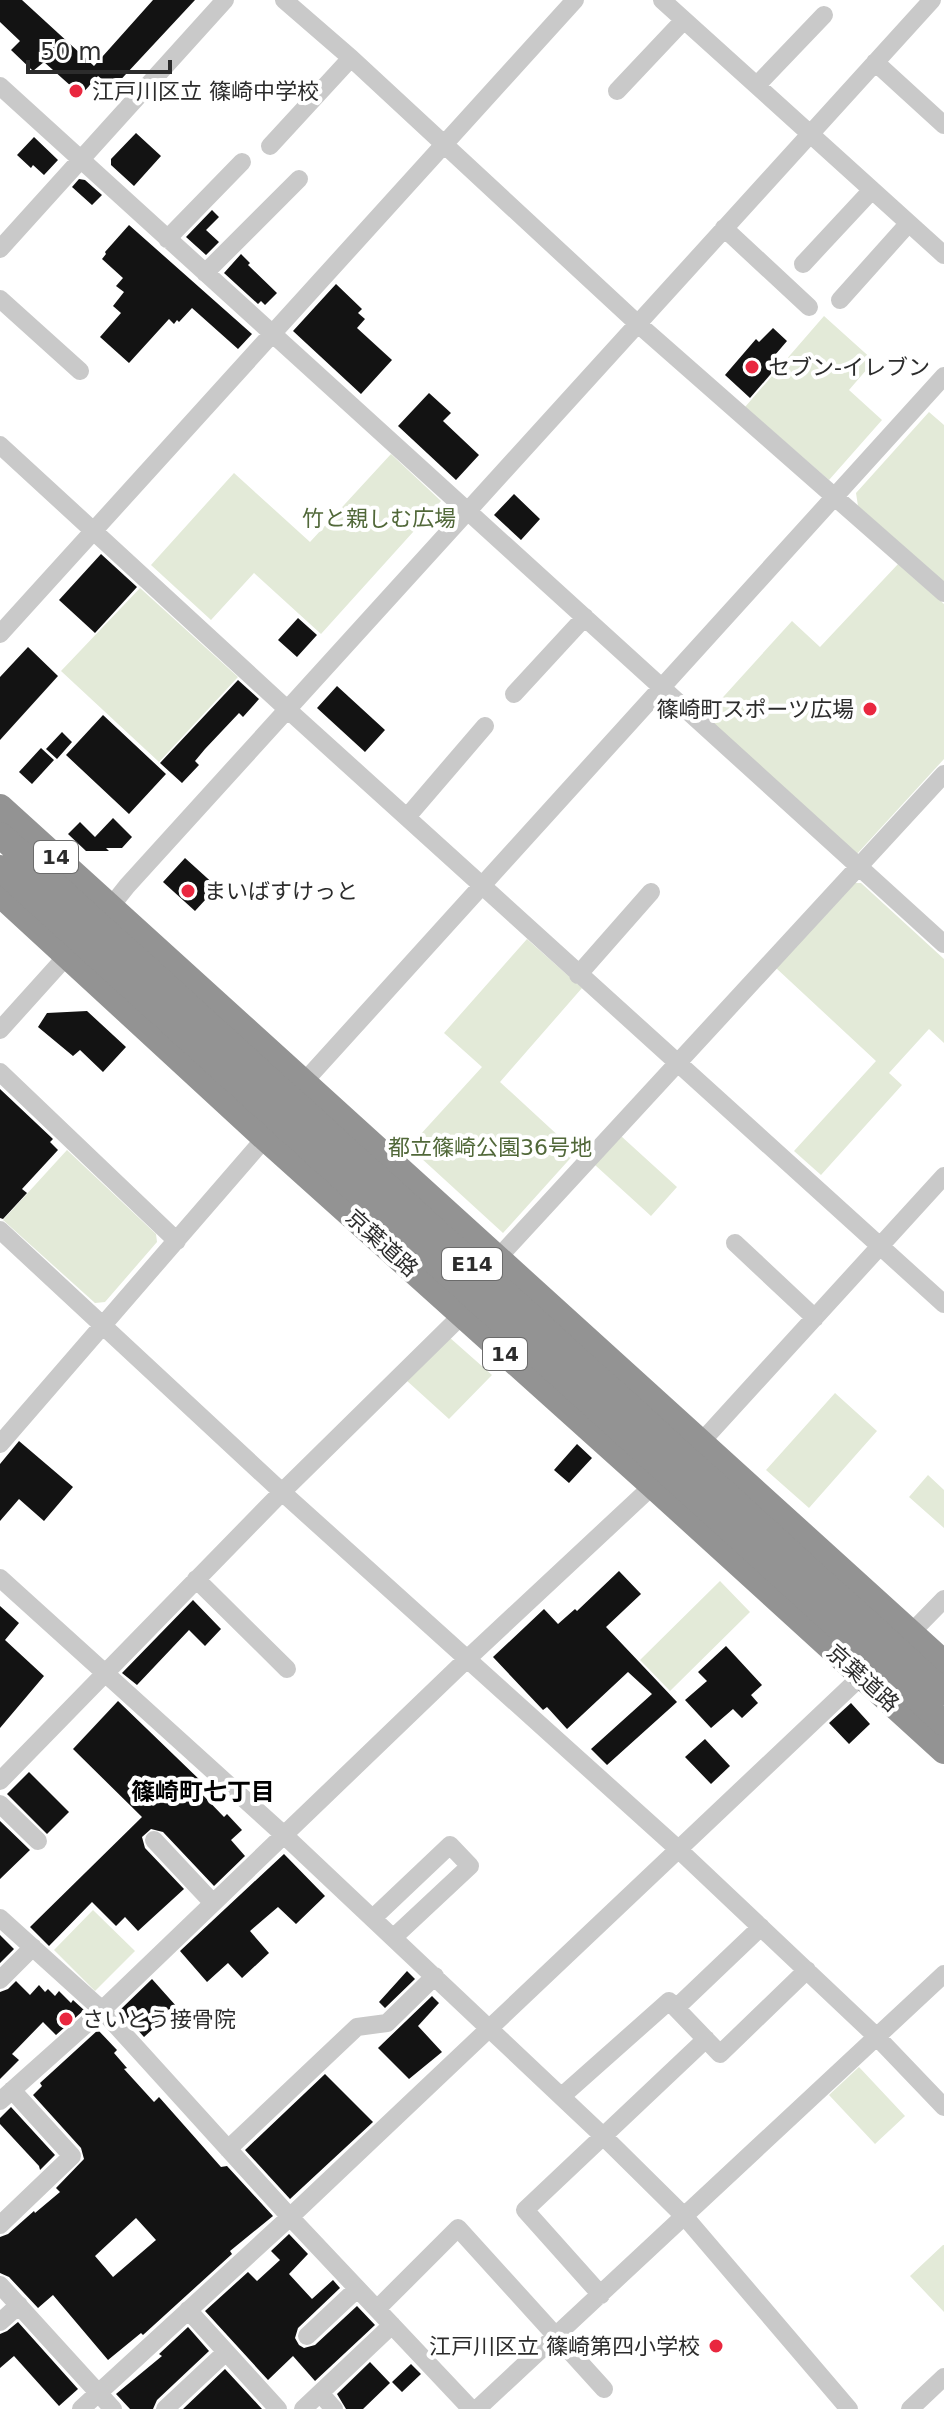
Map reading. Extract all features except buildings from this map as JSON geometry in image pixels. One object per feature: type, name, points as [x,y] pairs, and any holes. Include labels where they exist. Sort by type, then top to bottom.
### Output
[{"type":"highway","name":"14","points":[[0,807],[944,1663]]},
{"type":"highway","name":"京葉道路","points":[[0,835],[944,1692]]},
{"type":"highway","name":"京葉道路","points":[[0,868],[944,1723]]},
{"type":"highway","name":"京葉道路","points":[[0,894],[265,1138],[944,1751]]},
{"type":"street","points":[[0,249],[225,0]]},
{"type":"street","points":[[284,0],[351,58],[638,324],[944,593]]},
{"type":"street","points":[[0,634],[575,0]]},
{"type":"street","points":[[662,0],[944,255]]},
{"type":"street","points":[[0,1030],[287,709],[932,0]]},
{"type":"street","points":[[757,85],[824,15]]},
{"type":"street","points":[[617,91],[684,20]]},
{"type":"street","points":[[270,146],[351,58]]},
{"type":"street","points":[[875,62],[944,125]]},
{"type":"street","points":[[0,86],[944,944]]},
{"type":"street","points":[[167,239],[242,162]]},
{"type":"street","points":[[205,273],[299,179]]},
{"type":"street","points":[[803,264],[871,191]]},
{"type":"street","points":[[840,300],[908,224]]},
{"type":"street","points":[[724,228],[809,307]]},
{"type":"street","points":[[0,299],[80,371]]},
{"type":"street","points":[[303,1083],[944,376]]},
{"type":"street","points":[[0,445],[578,975],[944,1304]]},
{"type":"street","points":[[514,694],[585,617]]},
{"type":"street","points":[[407,817],[485,726]]},
{"type":"street","points":[[497,1259],[676,1062],[942,780]]},
{"type":"street","points":[[578,975],[651,892]]},
{"type":"street","points":[[0,1072],[177,1241]]},
{"type":"street","points":[[0,1444],[265,1138]]},
{"type":"street","points":[[0,2225],[72,2156],[6,2096],[102,2010],[652,1485],[702,1443],[944,1176]]},
{"type":"street","points":[[0,1258],[7,1237],[466,1660],[678,1849],[877,2037],[944,2107]]},
{"type":"street","points":[[735,1243],[815,1318]]},
{"type":"street","points":[[0,1781],[282,1492],[462,1315]]},
{"type":"street","points":[[0,1578],[284,1835],[490,2026],[603,2136],[685,2217],[849,2409]]},
{"type":"street","points":[[196,1579],[287,1669]]},
{"type":"street","points":[[81,2409],[290,2217],[860,1676],[912,1634],[944,1599]]},
{"type":"street","points":[[0,1804],[38,1841]]},
{"type":"street","points":[[154,1840],[213,1903]]},
{"type":"street","points":[[373,1918],[450,1845],[470,1866],[394,1937]]},
{"type":"street","points":[[0,1918],[102,2010],[290,2217],[471,2409]]},
{"type":"street","points":[[676,2008],[761,1927]]},
{"type":"street","points":[[0,1980],[33,1947]]},
{"type":"street","points":[[562,2096],[669,2001],[720,2054],[807,1970]]},
{"type":"street","points":[[477,2409],[944,1974]]},
{"type":"street","points":[[228,2149],[357,2027],[387,2023],[435,1976]]},
{"type":"street","points":[[601,2295],[525,2210],[706,2039]]},
{"type":"street","points":[[377,2309],[458,2228],[604,2389]]},
{"type":"street","points":[[0,2285],[113,2409]]},
{"type":"street","points":[[307,2336],[357,2289]]},
{"type":"street","points":[[0,2322],[19,2305]]},
{"type":"street","points":[[188,2310],[278,2409]]},
{"type":"street","points":[[303,2409],[392,2325]]},
{"type":"street","points":[[165,2409],[226,2352]]},
{"type":"street","points":[[910,2409],[944,2377]]},
{"type":"street","points":[[320,2393],[334,2409]]},
{"type":"green space","points":[[824,316],[874,361],[849,390],[882,420],[829,480],[745,407]]},
{"type":"green space","points":[[929,412],[944,425],[944,582],[858,506],[856,493]]},
{"type":"green space","name":"竹と親しむ広場","points":[[391,454],[441,501],[321,634],[254,573],[211,620],[151,565],[234,473],[310,542]]},
{"type":"green space","points":[[899,563],[944,604],[944,759],[856,855],[705,717],[792,621],[820,647]]},
{"type":"green space","points":[[140,588],[238,677],[159,762],[61,671]]},
{"type":"green space","points":[[854,883],[861,883],[944,959],[944,1043],[929,1029],[889,1073],[902,1085],[821,1175],[794,1151],[876,1061],[776,968]]},
{"type":"green space","name":"都立篠崎公園36号地","points":[[527,939],[582,988],[500,1082],[576,1152],[503,1233],[409,1147],[482,1067],[444,1033]]},
{"type":"green space","points":[[621,1136],[677,1187],[651,1216],[595,1165]]},
{"type":"green space","points":[[67,1150],[156,1234],[157,1242],[105,1302],[95,1303],[3,1220]]},
{"type":"green space","points":[[449,1337],[492,1375],[449,1419],[406,1380]]},
{"type":"green space","points":[[835,1393],[877,1431],[809,1508],[766,1470]]},
{"type":"green space","points":[[928,1475],[944,1490],[944,1528],[909,1497]]},
{"type":"green space","points":[[720,1581],[750,1612],[670,1691],[640,1660]]},
{"type":"green space","points":[[93,1910],[135,1951],[95,1991],[54,1950]]},
{"type":"green space","points":[[859,2067],[905,2116],[875,2144],[829,2095]]},
{"type":"green space","points":[[944,2245],[944,2312],[910,2276]]},
{"type":"place","name":"江戸川区立 篠崎中学校","points":[[76,91]]},
{"type":"place","name":"セブン-イレブン","points":[[752,367]]},
{"type":"place","name":"篠崎町スポーツ広場","points":[[870,709]]},
{"type":"place","name":"まいばすけっと","points":[[188,891]]},
{"type":"place","name":"さいとう接骨院","points":[[66,2019]]},
{"type":"place","name":"江戸川区立 篠崎第四小学校","points":[[716,2346]]},
{"type":"district","name":"篠崎町七丁目","points":[[203,1792]]}]
